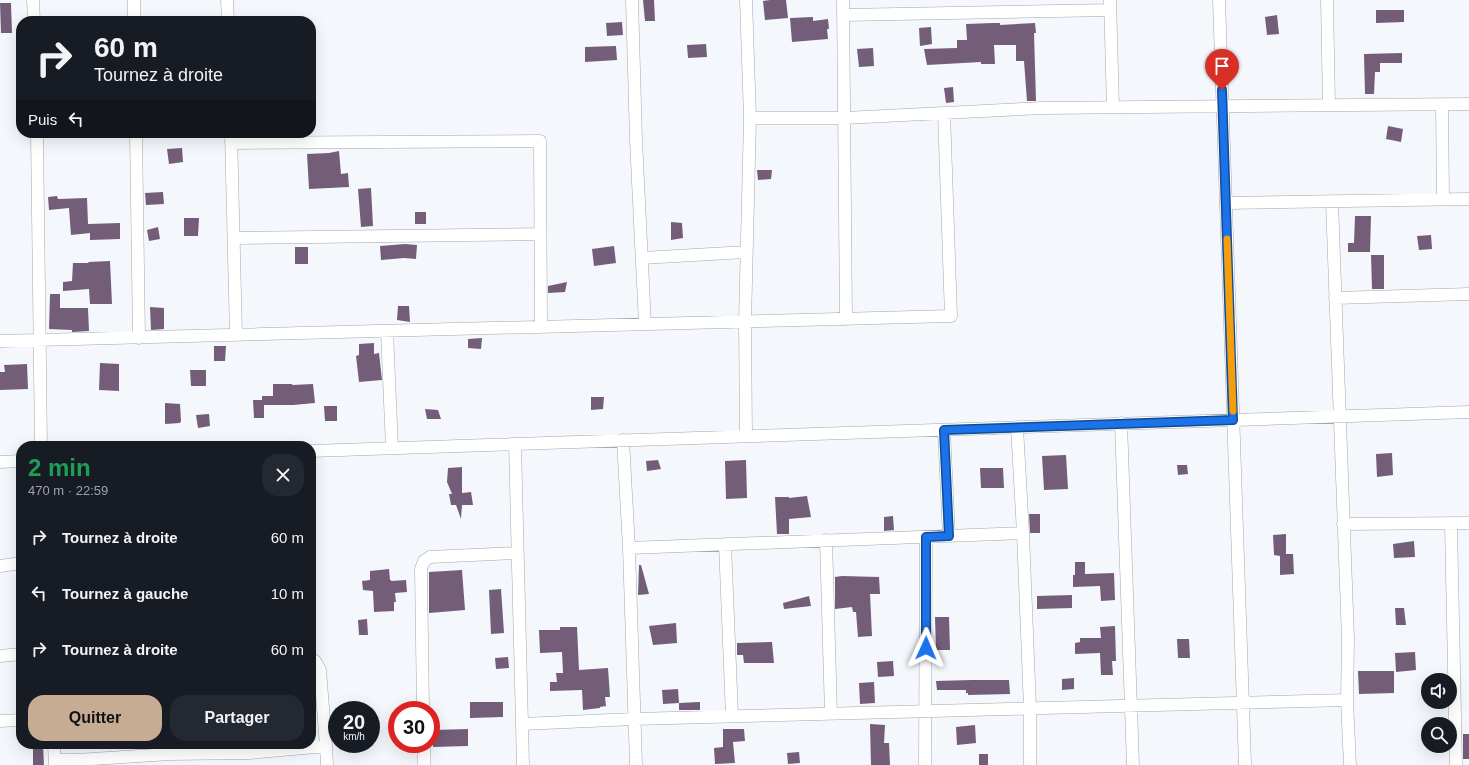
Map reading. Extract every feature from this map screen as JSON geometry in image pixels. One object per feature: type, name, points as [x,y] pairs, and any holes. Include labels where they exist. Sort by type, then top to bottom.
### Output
[{"type":"street","points":[[33,0],[34,16]]},
{"type":"street","points":[[134,0],[134,16]]},
{"type":"street","points":[[227,0],[228,16]]},
{"type":"street","points":[[632,0],[636,140],[645,324]]},
{"type":"street","points":[[746,0],[750,118],[745,322],[746,436]]},
{"type":"street","points":[[843,0],[846,319]]},
{"type":"street","points":[[1219,0],[1245,765]]},
{"type":"street","points":[[1328,0],[1329,105]]},
{"type":"street","points":[[843,15],[1110,5],[1113,107]]},
{"type":"street","points":[[750,118],[845,118],[1043,108],[1469,104]]},
{"type":"street","points":[[1442,105],[1443,199]]},
{"type":"street","points":[[0,341],[950,316],[944,113]]},
{"type":"street","points":[[37,138],[41,441]]},
{"type":"street","points":[[136,138],[139,338]]},
{"type":"street","points":[[236,335],[231,138],[540,141],[541,327]]},
{"type":"street","points":[[1226,203],[1469,199]]},
{"type":"street","points":[[1332,202],[1348,640],[1347,700],[1350,765]]},
{"type":"street","points":[[234,238],[540,234]]},
{"type":"street","points":[[642,258],[746,252]]},
{"type":"street","points":[[1335,298],[1469,294]]},
{"type":"street","points":[[387,331],[392,448]]},
{"type":"street","points":[[316,451],[1469,412]]},
{"type":"street","points":[[1121,424],[1133,765]]},
{"type":"street","points":[[1017,427],[1030,708],[1030,765]]},
{"type":"street","points":[[944,430],[949,536]]},
{"type":"street","points":[[623,440],[629,548],[636,765]]},
{"type":"street","points":[[515,444],[523,765]]},
{"type":"street","points":[[0,462],[16,461]]},
{"type":"street","points":[[1343,524],[1469,523]]},
{"type":"street","points":[[1451,524],[1456,765]]},
{"type":"street","points":[[629,548],[1023,533]]},
{"type":"street","points":[[924,765],[926,537]]},
{"type":"street","points":[[826,540],[831,714]]},
{"type":"street","points":[[725,544],[732,716]]},
{"type":"street","points":[[423,701],[421,569],[424,562],[430,557],[518,553]]},
{"type":"street","points":[[0,566],[16,564]]},
{"type":"street","points":[[0,656],[16,654]]},
{"type":"street","points":[[316,663],[320,670],[327,765]]},
{"type":"street","points":[[522,724],[732,716],[1347,700]]},
{"type":"street","points":[[0,721],[16,720]]},
{"type":"street","points":[[316,748],[326,746]]},
{"type":"street","points":[[54,749],[55,762],[169,749],[249,759],[308,749]]},
{"type":"street","points":[[424,753],[424,765]]},
{"type":"building","points":[[643,0],[654,0],[655,21],[645,21]]},
{"type":"building","points":[[786,0],[788,18],[765,20],[763,1]]},
{"type":"building","points":[[0,3],[11,3],[12,33],[1,33]]},
{"type":"building","points":[[1376,10],[1404,10],[1404,22],[1376,23]]},
{"type":"building","points":[[1277,15],[1279,34],[1267,35],[1265,17]]},
{"type":"building","points":[[813,17],[813,21],[828,19],[828,39],[792,42],[790,18]]},
{"type":"building","points":[[622,22],[623,35],[607,36],[606,23]]},
{"type":"building","points":[[1000,23],[1000,25],[1035,23],[1036,101],[1027,101],[1024,61],[1016,61],[1016,45],[994,45],[995,64],[981,64],[981,62],[927,65],[924,49],[957,48],[957,40],[967,40],[966,24]]},
{"type":"building","points":[[931,27],[932,44],[920,46],[919,28]]},
{"type":"building","points":[[706,44],[707,57],[688,58],[687,45]]},
{"type":"building","points":[[616,46],[617,60],[585,62],[585,47]]},
{"type":"building","points":[[873,48],[874,66],[859,67],[857,49]]},
{"type":"building","points":[[1402,53],[1402,63],[1380,63],[1380,72],[1375,72],[1374,94],[1365,94],[1364,54]]},
{"type":"building","points":[[953,87],[954,102],[946,103],[944,88]]},
{"type":"building","points":[[1388,126],[1403,129],[1401,142],[1386,139]]},
{"type":"building","points":[[182,148],[183,162],[169,164],[167,149]]},
{"type":"building","points":[[339,151],[341,174],[348,173],[349,187],[309,189],[307,154]]},
{"type":"building","points":[[757,170],[772,170],[771,179],[758,180]]},
{"type":"building","points":[[371,188],[373,226],[361,227],[358,189]]},
{"type":"building","points":[[163,192],[164,204],[146,205],[145,193]]},
{"type":"building","points":[[57,196],[58,199],[87,198],[88,224],[120,223],[120,239],[90,240],[90,233],[71,235],[69,208],[49,210],[48,197]]},
{"type":"building","points":[[415,212],[426,212],[426,224],[415,224]]},
{"type":"building","points":[[1355,216],[1371,216],[1370,252],[1348,252],[1348,243],[1354,243]]},
{"type":"building","points":[[184,218],[199,218],[198,236],[184,236]]},
{"type":"building","points":[[671,222],[682,223],[683,238],[671,240]]},
{"type":"building","points":[[158,227],[160,239],[149,241],[147,230]]},
{"type":"building","points":[[1431,235],[1432,249],[1419,250],[1417,236]]},
{"type":"building","points":[[405,244],[417,245],[416,259],[404,258],[381,260],[380,246]]},
{"type":"building","points":[[614,246],[616,263],[594,266],[592,249]]},
{"type":"building","points":[[295,247],[308,247],[308,264],[295,264]]},
{"type":"building","points":[[1371,255],[1384,255],[1384,289],[1372,289]]},
{"type":"building","points":[[110,261],[112,304],[90,304],[89,289],[63,291],[63,282],[72,281],[73,263]]},
{"type":"building","points":[[567,282],[565,292],[548,293],[548,286]]},
{"type":"building","points":[[50,294],[60,294],[60,308],[88,308],[89,331],[72,332],[72,330],[49,329]]},
{"type":"building","points":[[398,306],[409,306],[410,322],[397,320]]},
{"type":"building","points":[[150,307],[164,308],[164,329],[151,330]]},
{"type":"building","points":[[482,338],[481,349],[468,348],[468,339]]},
{"type":"building","points":[[374,343],[374,354],[379,353],[382,380],[359,382],[356,356],[359,355],[359,344]]},
{"type":"building","points":[[214,346],[226,346],[225,361],[214,361]]},
{"type":"building","points":[[100,363],[119,364],[119,391],[99,390]]},
{"type":"building","points":[[27,364],[28,389],[0,390],[0,372],[5,372],[4,365]]},
{"type":"building","points":[[190,370],[206,370],[206,386],[191,386]]},
{"type":"building","points":[[273,384],[313,384],[315,403],[264,405],[264,418],[254,418],[253,400],[262,400],[262,396],[273,396]]},
{"type":"building","points":[[591,397],[604,397],[603,409],[591,410]]},
{"type":"building","points":[[165,403],[180,404],[180,423],[165,424]]},
{"type":"building","points":[[324,406],[337,406],[337,421],[325,421]]},
{"type":"building","points":[[425,409],[438,410],[441,419],[427,419]]},
{"type":"building","points":[[209,414],[210,426],[198,428],[196,415]]},
{"type":"building","points":[[1392,453],[1393,475],[1377,477],[1376,454]]},
{"type":"building","points":[[1066,455],[1068,489],[1044,490],[1042,456]]},
{"type":"building","points":[[658,460],[661,469],[647,471],[646,461]]},
{"type":"building","points":[[746,460],[747,498],[726,499],[725,461]]},
{"type":"building","points":[[1177,465],[1187,465],[1188,474],[1178,475]]},
{"type":"building","points":[[462,467],[462,493],[471,492],[473,505],[462,505],[461,519],[456,505],[451,505],[449,494],[452,494],[447,482],[448,468]]},
{"type":"building","points":[[980,468],[1003,468],[1004,488],[981,488]]},
{"type":"building","points":[[807,496],[811,517],[789,519],[789,534],[777,534],[775,497],[789,498]]},
{"type":"building","points":[[1029,514],[1040,514],[1040,533],[1030,533]]},
{"type":"building","points":[[893,516],[894,530],[884,531],[884,517]]},
{"type":"building","points":[[1286,534],[1286,554],[1293,554],[1294,574],[1280,575],[1280,556],[1274,555],[1273,535]]},
{"type":"building","points":[[1414,541],[1415,557],[1394,558],[1393,544]]},
{"type":"building","points":[[1075,562],[1085,562],[1085,574],[1114,573],[1115,600],[1101,601],[1100,586],[1073,587]]},
{"type":"building","points":[[639,565],[641,565],[649,594],[638,595]]},
{"type":"building","points":[[389,569],[391,581],[406,580],[407,592],[395,593],[396,602],[394,602],[394,611],[374,612],[373,591],[363,590],[362,581],[370,580],[370,571]]},
{"type":"building","points":[[462,570],[465,610],[429,613],[429,572]]},
{"type":"building","points":[[835,577],[879,577],[880,594],[870,594],[872,636],[858,637],[856,612],[853,612],[852,607],[835,609]]},
{"type":"building","points":[[501,589],[504,633],[491,634],[489,590]]},
{"type":"building","points":[[1072,595],[1072,608],[1037,609],[1037,596]]},
{"type":"building","points":[[809,596],[811,606],[784,609],[783,603]]},
{"type":"building","points":[[1395,608],[1404,608],[1406,625],[1396,625]]},
{"type":"building","points":[[935,617],[949,617],[950,650],[936,650]]},
{"type":"building","points":[[367,619],[368,635],[359,635],[358,620]]},
{"type":"building","points":[[676,623],[677,643],[653,645],[649,626]]},
{"type":"building","points":[[1115,626],[1116,661],[1112,661],[1113,675],[1101,675],[1100,653],[1075,654],[1075,643],[1080,642],[1080,638],[1101,638],[1100,627]]},
{"type":"building","points":[[560,627],[577,627],[579,670],[608,668],[610,697],[605,697],[606,706],[583,710],[582,690],[550,691],[550,682],[557,682],[556,673],[563,673],[562,652],[540,653],[539,630],[560,630]]},
{"type":"building","points":[[1177,639],[1189,639],[1190,658],[1178,658]]},
{"type":"building","points":[[772,642],[774,663],[744,663],[743,655],[737,655],[737,643]]},
{"type":"building","points":[[1415,652],[1416,670],[1396,672],[1395,653]]},
{"type":"building","points":[[508,657],[509,668],[496,669],[495,658]]},
{"type":"building","points":[[893,661],[894,676],[878,677],[877,662]]},
{"type":"building","points":[[1358,671],[1394,671],[1394,693],[1359,694]]},
{"type":"building","points":[[1074,678],[1074,689],[1062,690],[1062,679]]},
{"type":"building","points":[[1009,680],[1010,694],[968,695],[966,690],[937,690],[936,681]]},
{"type":"building","points":[[874,682],[875,703],[860,704],[859,683]]},
{"type":"building","points":[[678,689],[679,703],[663,704],[662,690]]},
{"type":"building","points":[[470,702],[503,702],[503,717],[470,718]]},
{"type":"building","points":[[700,702],[700,710],[679,710],[679,703]]},
{"type":"building","points":[[870,724],[885,725],[884,743],[889,743],[890,765],[871,765]]},
{"type":"building","points":[[975,725],[976,743],[957,745],[956,727]]},
{"type":"building","points":[[468,729],[468,746],[440,747],[440,730]]},
{"type":"building","points":[[723,729],[744,729],[745,741],[733,742],[735,763],[715,764],[714,748],[723,747]]},
{"type":"building","points":[[1463,734],[1469,734],[1469,759],[1463,759]]},
{"type":"building","points":[[33,749],[43,749],[44,765],[33,765]]},
{"type":"building","points":[[799,752],[800,763],[788,764],[787,753]]},
{"type":"building","points":[[979,754],[988,754],[988,765],[979,765]]},
{"type":"slow traffic","points":[[1227,239],[1233,411]]},
{"type":"route","points":[[926,648],[926,537],[949,536],[944,430],[1233,420],[1222,90]]}]
